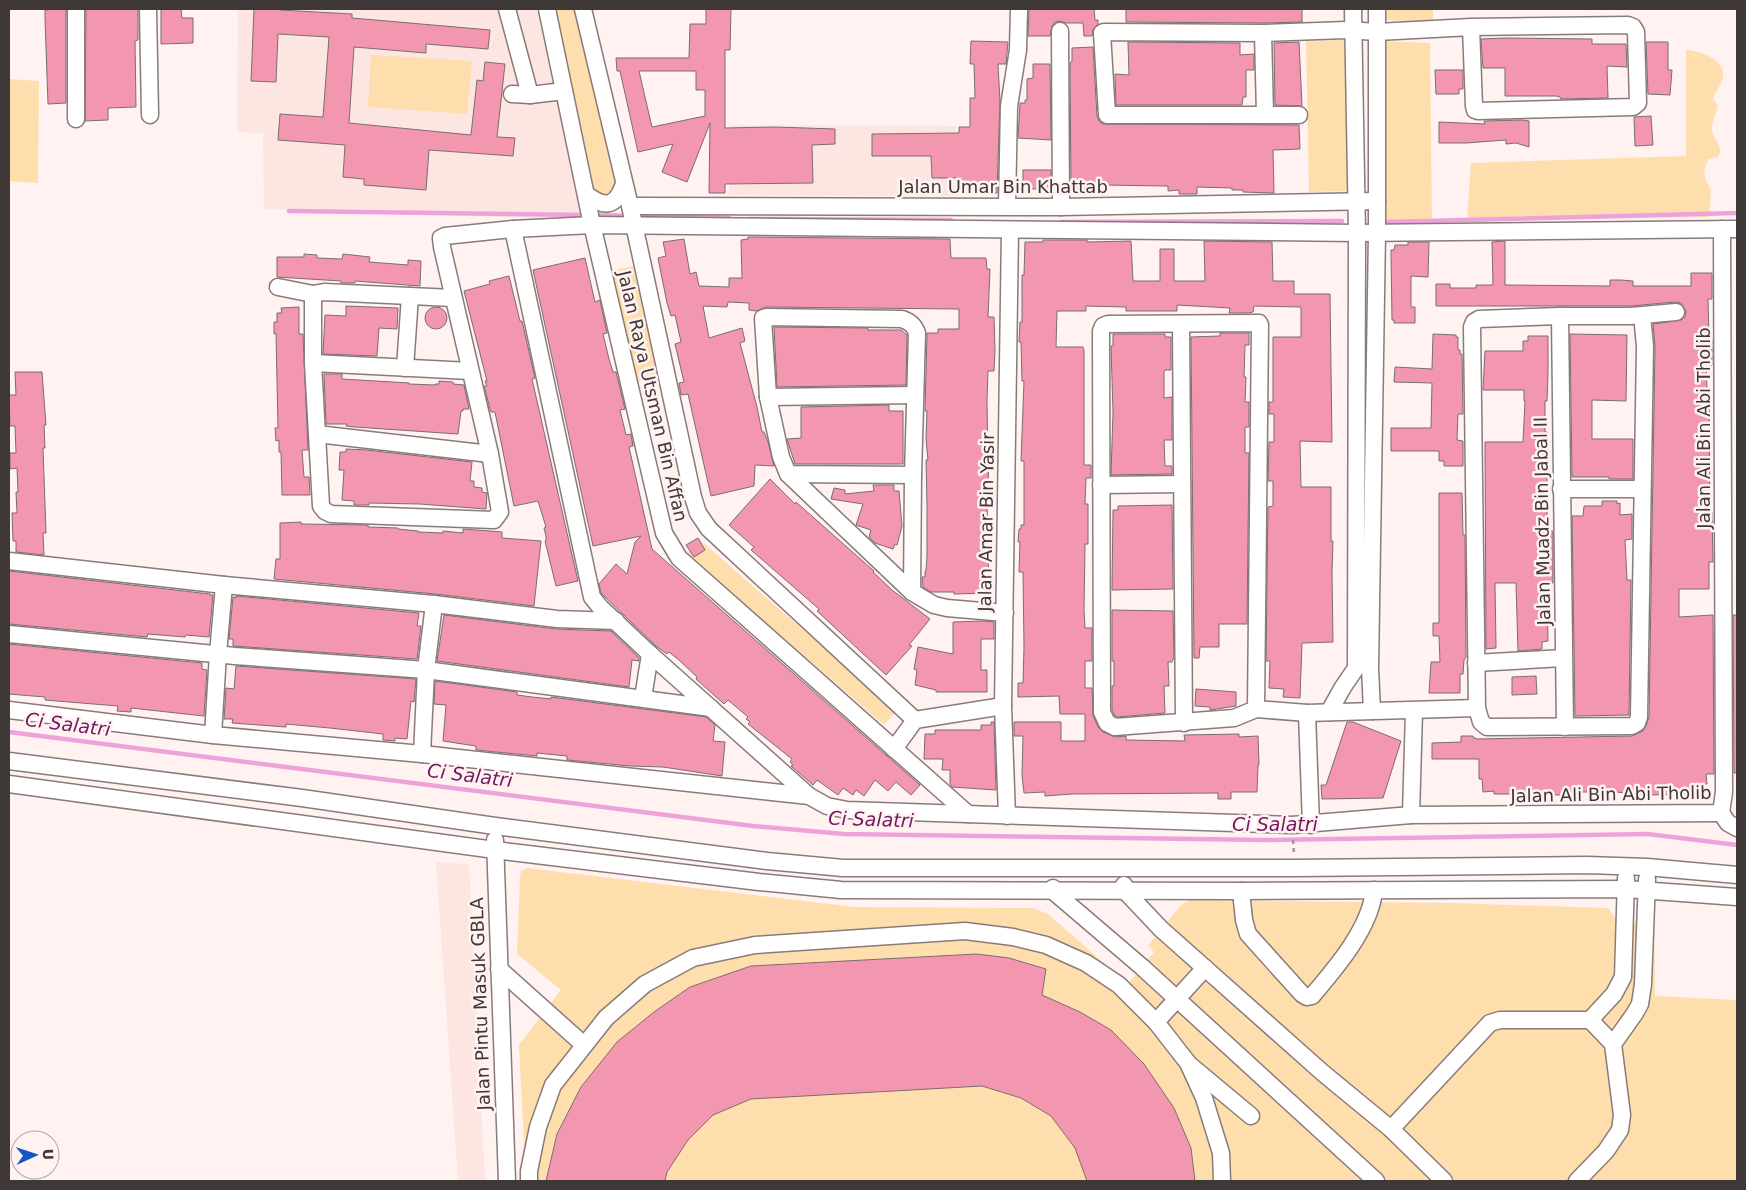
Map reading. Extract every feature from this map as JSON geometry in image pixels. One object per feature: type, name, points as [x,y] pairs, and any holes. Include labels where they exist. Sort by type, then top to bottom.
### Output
[{"type":"street","points":[[76,9],[76,119]]},
{"type":"street","points":[[148,9],[150,115]]},
{"type":"street","points":[[507,9],[530,95]]},
{"type":"street","name":"Jalan Raya Utsman Bin Affan","points":[[547,9],[589,211],[660,522],[666,537],[679,558],[968,814]]},
{"type":"street","name":"Jalan Raya Utsman Bin Affan","points":[[583,9],[693,496],[702,520],[709,529],[915,720]]},
{"type":"street","name":"Jalan Amar Bin Yasir","points":[[1008,816],[1003,706],[1005,613],[1003,206],[1009,106],[1018,50],[1019,9]]},
{"type":"street","points":[[1353,9],[1363,668],[1372,711]]},
{"type":"street","points":[[1329,712],[1342,687],[1363,668],[1377,233],[1377,9]]},
{"type":"street","points":[[1299,115],[1106,115],[1102,35],[1104,32],[1263,34],[1353,30],[1377,32],[1471,27],[1628,25],[1633,27],[1636,32],[1638,103],[1633,107],[1478,112],[1474,106],[1471,27]]},
{"type":"street","points":[[1060,31],[1061,207]]},
{"type":"street","points":[[1263,34],[1265,114]]},
{"type":"street","points":[[512,94],[530,95],[564,91]]},
{"type":"street","points":[[313,294],[312,363],[319,498],[321,506],[325,511],[331,514],[494,520],[500,512],[490,454],[453,298],[442,247],[442,238],[513,229],[589,211],[602,204],[610,204],[616,200],[624,184]]},
{"type":"street","name":"Jalan Umar Bin Khattab","points":[[631,215],[1003,206],[1061,207],[1377,201]]},
{"type":"street","points":[[589,211],[631,215],[1004,229],[1357,234],[1730,229]]},
{"type":"street","points":[[513,229],[589,587],[595,601],[650,654],[809,796]]},
{"type":"street","name":"Jalan Ali Bin Abi Tholib","points":[[809,796],[828,806],[847,810],[1312,825],[1411,815],[1721,813],[1724,792],[1730,229]]},
{"type":"street","points":[[278,287],[313,294],[324,292],[453,298]]},
{"type":"street","points":[[405,368],[410,296]]},
{"type":"street","points":[[1642,315],[1644,346],[1639,717],[1637,723],[1632,726],[1487,727],[1481,722],[1477,708],[1472,327],[1474,322],[1479,319],[1642,315],[1676,312]]},
{"type":"street","name":"Jalan Muadz Bin Jabal II","points":[[1560,316],[1565,727]]},
{"type":"street","points":[[912,592],[917,333],[914,326],[902,319],[766,317],[762,320],[768,397],[781,456],[788,474],[912,592],[934,605],[947,608],[1005,613]]},
{"type":"street","points":[[1256,709],[1260,325],[1259,323],[1108,324],[1102,328],[1101,485],[1102,712],[1107,724],[1115,727],[1234,718],[1256,709],[1307,713],[1477,708]]},
{"type":"street","points":[[1181,324],[1184,723]]},
{"type":"street","points":[[312,363],[470,371]]},
{"type":"street","points":[[768,397],[915,395]]},
{"type":"street","points":[[317,434],[490,454]]},
{"type":"street","points":[[788,474],[913,475]]},
{"type":"street","points":[[1101,485],[1182,484]]},
{"type":"street","points":[[1561,489],[1642,489]]},
{"type":"street","points":[[9,562],[224,585],[434,604],[581,621],[616,622]]},
{"type":"street","points":[[213,735],[224,585]]},
{"type":"street","points":[[581,621],[589,587]]},
{"type":"street","points":[[422,754],[426,670],[434,604]]},
{"type":"street","points":[[9,634],[218,654],[426,670],[711,708]]},
{"type":"street","points":[[643,698],[650,654]]},
{"type":"street","points":[[1476,663],[1563,658]]},
{"type":"street","points":[[894,749],[915,720],[1003,706]]},
{"type":"street","points":[[9,710],[213,735],[422,754],[809,796]]},
{"type":"street","points":[[1411,815],[1414,711]]},
{"type":"street","points":[[1307,713],[1312,825]]},
{"type":"street","points":[[9,761],[283,796],[495,826],[826,867],[922,869],[1626,866],[1737,875]]},
{"type":"street","points":[[9,784],[495,850],[749,881],[840,890],[1647,889],[1737,896]]},
{"type":"street","points":[[1721,813],[1728,823],[1737,828]]},
{"type":"street","name":"Jalan Pintu Masuk GBLA","points":[[495,826],[507,1181]]},
{"type":"street","points":[[1590,1020],[1619,986],[1623,977],[1626,866]]},
{"type":"street","points":[[1613,1044],[1640,1004],[1643,984],[1647,867]]},
{"type":"street","points":[[1052,868],[1053,891],[1142,967],[1376,1181]]},
{"type":"street","points":[[1121,868],[1125,891],[1162,929],[1323,1073],[1391,1129],[1444,1181]]},
{"type":"street","points":[[1241,891],[1244,920],[1248,934],[1302,994],[1307,997],[1312,996],[1334,971],[1364,926],[1373,902],[1374,890]]},
{"type":"street","points":[[529,1181],[529,1171],[538,1127],[553,1085],[606,1018],[645,984],[693,958],[755,945],[965,932],[1013,937],[1046,945],[1086,963],[1119,985],[1156,1022],[1188,1063],[1251,1116]]},
{"type":"street","points":[[1156,1022],[1205,968]]},
{"type":"street","points":[[499,969],[584,1045]]},
{"type":"street","points":[[1619,986],[1640,1004]]},
{"type":"street","points":[[1391,1129],[1490,1023],[1500,1020],[1590,1020],[1613,1044],[1622,1115],[1620,1130],[1606,1151],[1577,1181]]},
{"type":"street","points":[[1188,1063],[1204,1098],[1221,1153],[1222,1181]]},
{"type":"shaded area","points":[[238,9],[544,9],[591,220],[264,209],[263,133],[237,132]]},
{"type":"shaded area","points":[[553,9],[577,9],[617,188],[611,197],[593,192]]},
{"type":"shaded area","points":[[1383,9],[1433,9],[1433,22],[1383,20]]},
{"type":"shaded area","points":[[1350,40],[1351,191],[1309,192],[1306,41]]},
{"type":"shaded area","points":[[1381,41],[1430,43],[1432,224],[1382,226]]},
{"type":"shaded area","points":[[1686,50],[1710,57],[1716,61],[1723,71],[1722,80],[1713,99],[1718,106],[1712,130],[1720,153],[1718,157],[1709,159],[1704,170],[1706,181],[1711,189],[1709,217],[1467,220],[1471,163],[1686,156]]},
{"type":"shaded area","points":[[371,55],[472,61],[467,114],[368,107]]},
{"type":"shaded area","points":[[9,79],[39,81],[38,183],[9,181]]},
{"type":"shaded area","points":[[728,125],[956,126],[957,196],[729,195]]},
{"type":"shaded area","points":[[633,266],[659,376],[637,382],[611,271]]},
{"type":"shaded area","points":[[699,539],[896,711],[884,725],[687,554]]},
{"type":"shaded area","points":[[436,862],[469,864],[485,1181],[458,1181]]},
{"type":"shaded area","points":[[527,868],[855,907],[1033,908],[1048,914],[1128,984],[1154,952],[1148,946],[1181,905],[1190,900],[1450,903],[1608,908],[1617,921],[1646,922],[1654,910],[1655,996],[1737,1000],[1737,1181],[526,1181],[519,1045],[561,990],[517,954],[520,878],[521,871]]},
{"type":"building","points":[[66,9],[66,103],[48,104],[45,10]]},
{"type":"building","points":[[86,9],[138,9],[138,40],[135,41],[136,107],[108,108],[108,120],[85,121]]},
{"type":"building","points":[[161,9],[181,9],[182,18],[193,18],[193,43],[161,44]]},
{"type":"building","points":[[254,9],[352,14],[352,18],[490,30],[488,49],[426,44],[426,53],[354,47],[349,123],[471,135],[477,80],[483,81],[485,62],[505,64],[497,137],[515,138],[513,156],[429,150],[426,190],[364,185],[364,179],[343,177],[345,145],[278,140],[280,114],[323,117],[329,37],[278,34],[276,82],[251,81]]},
{"type":"building","points":[[706,9],[731,9],[730,50],[725,50],[725,128],[835,129],[835,144],[812,145],[813,183],[725,184],[725,193],[709,193],[710,123],[687,182],[662,172],[673,144],[638,152],[620,71],[617,71],[616,58],[689,58],[690,24],[706,24]],"holes":[[[639,71],[696,71],[696,90],[705,90],[705,116],[652,127]]]},
{"type":"building","points":[[1029,9],[1094,9],[1095,20],[1098,20],[1098,24],[1093,29],[1092,36],[1084,36],[1083,23],[1060,21],[1055,22],[1052,26],[1050,36],[1028,36]]},
{"type":"building","points":[[1126,9],[1302,9],[1302,22],[1126,22]]},
{"type":"building","points":[[1481,39],[1592,39],[1592,44],[1626,44],[1627,67],[1607,66],[1608,98],[1561,99],[1556,96],[1505,96],[1505,68],[1483,68]]},
{"type":"building","points":[[971,41],[1008,42],[1006,64],[998,64],[1000,101],[997,193],[960,193],[960,178],[932,178],[931,156],[872,156],[872,134],[959,133],[959,127],[970,127],[970,98],[975,98],[974,64],[970,64]]},
{"type":"building","points":[[1128,42],[1240,43],[1240,55],[1254,54],[1254,70],[1246,70],[1246,97],[1243,97],[1242,105],[1116,105],[1115,74],[1129,75]]},
{"type":"building","points":[[1299,42],[1302,106],[1275,105],[1274,43]]},
{"type":"building","points":[[1646,42],[1668,42],[1668,70],[1672,70],[1670,95],[1648,94]]},
{"type":"building","points":[[1093,47],[1097,116],[1103,124],[1299,125],[1300,149],[1273,150],[1274,193],[1243,192],[1243,190],[1232,190],[1232,188],[1197,187],[1197,194],[1179,194],[1179,190],[1168,191],[1168,186],[1104,185],[1105,192],[1071,191],[1070,63],[1072,61],[1072,48]]},
{"type":"building","points":[[1033,64],[1050,64],[1051,140],[1018,138],[1020,103],[1025,103],[1025,100],[1027,100],[1027,79],[1033,78]]},
{"type":"building","points":[[1435,70],[1463,70],[1463,89],[1459,89],[1459,94],[1436,94]]},
{"type":"building","points":[[1651,116],[1653,145],[1635,146],[1634,117]]},
{"type":"building","points":[[1484,121],[1529,121],[1529,147],[1516,143],[1506,144],[1506,140],[1439,143],[1439,122],[1485,124]]},
{"type":"building","points":[[1023,170],[1051,170],[1051,189],[1023,189]]},
{"type":"building","points":[[748,237],[950,239],[951,258],[986,258],[987,269],[990,269],[988,317],[994,317],[995,351],[994,371],[988,371],[987,399],[989,593],[954,594],[954,592],[931,592],[923,587],[922,577],[925,577],[927,556],[926,460],[928,460],[926,439],[927,411],[925,411],[927,333],[938,333],[938,329],[959,329],[959,309],[766,307],[756,311],[749,310],[749,303],[728,302],[727,307],[703,306],[709,338],[742,328],[745,341],[740,343],[762,432],[764,432],[768,442],[774,466],[755,465],[754,486],[711,496],[688,394],[681,395],[679,383],[684,382],[675,344],[681,342],[675,315],[671,316],[667,303],[658,258],[666,256],[663,242],[684,239],[690,274],[696,272],[699,286],[729,287],[729,278],[742,278],[741,240],[748,239]]},
{"type":"building","points":[[1043,240],[1131,241],[1133,281],[1160,281],[1160,249],[1174,249],[1174,281],[1205,281],[1204,241],[1272,242],[1273,281],[1294,281],[1294,294],[1330,294],[1332,442],[1300,441],[1301,487],[1331,487],[1333,642],[1302,643],[1300,698],[1283,697],[1284,689],[1269,688],[1270,661],[1266,661],[1268,507],[1273,506],[1273,481],[1268,481],[1269,442],[1274,442],[1274,414],[1269,414],[1269,402],[1273,402],[1273,337],[1301,337],[1301,307],[1254,306],[1253,312],[1249,313],[1229,313],[1230,308],[1177,305],[1177,311],[1126,311],[1126,307],[1086,306],[1086,311],[1057,311],[1056,347],[1083,347],[1084,351],[1084,465],[1091,465],[1091,478],[1086,478],[1085,504],[1088,504],[1088,544],[1085,544],[1084,610],[1085,628],[1092,628],[1092,661],[1085,661],[1085,688],[1092,688],[1093,716],[1098,727],[1103,732],[1115,737],[1126,736],[1126,740],[1185,741],[1184,735],[1239,734],[1239,737],[1258,736],[1259,765],[1257,792],[1231,792],[1231,799],[1218,799],[1218,793],[1072,794],[1045,796],[1045,792],[1024,793],[1022,775],[1023,736],[1014,736],[1014,722],[1061,722],[1061,741],[1085,741],[1085,714],[1060,714],[1059,696],[1018,697],[1018,683],[1023,683],[1024,647],[1023,572],[1019,572],[1020,542],[1018,542],[1019,529],[1021,529],[1021,525],[1024,525],[1024,461],[1021,461],[1024,381],[1022,381],[1021,342],[1019,342],[1020,322],[1022,322],[1022,275],[1024,275],[1025,242],[1043,242]]},
{"type":"building","points":[[1505,241],[1505,285],[1610,286],[1610,280],[1621,280],[1633,281],[1633,286],[1691,286],[1691,273],[1712,273],[1712,299],[1708,299],[1709,339],[1712,339],[1712,365],[1706,365],[1707,388],[1709,388],[1710,512],[1712,512],[1713,562],[1709,562],[1709,589],[1679,589],[1679,617],[1713,615],[1714,774],[1706,774],[1707,784],[1691,784],[1691,794],[1649,795],[1616,792],[1565,792],[1565,795],[1542,795],[1542,797],[1529,798],[1528,794],[1494,794],[1494,791],[1483,792],[1482,779],[1479,779],[1479,759],[1432,759],[1432,743],[1461,742],[1461,736],[1473,736],[1476,739],[1632,736],[1643,731],[1649,717],[1655,346],[1653,324],[1681,320],[1685,317],[1686,311],[1681,303],[1675,302],[1631,306],[1436,306],[1436,284],[1450,284],[1450,288],[1476,288],[1476,285],[1493,285],[1492,242]]},
{"type":"building","points":[[1408,242],[1429,242],[1428,277],[1411,276],[1411,307],[1415,307],[1415,323],[1394,323],[1394,320],[1392,320],[1391,250],[1394,250],[1395,245],[1408,245]]},
{"type":"building","points":[[304,254],[317,255],[317,258],[342,259],[343,254],[370,257],[369,262],[408,265],[408,260],[421,261],[420,286],[355,281],[355,283],[341,283],[341,281],[277,277],[277,257],[304,257]]},
{"type":"building","points":[[585,258],[595,302],[600,300],[607,333],[603,334],[613,372],[616,372],[625,409],[620,410],[626,435],[631,434],[633,446],[629,447],[652,549],[920,785],[911,795],[896,782],[888,791],[875,780],[864,796],[856,790],[853,795],[843,788],[838,795],[817,780],[813,785],[791,766],[793,765],[790,762],[792,759],[748,724],[750,722],[746,719],[748,717],[728,700],[724,704],[696,679],[697,677],[679,660],[669,652],[667,654],[656,646],[601,593],[599,584],[616,564],[627,574],[635,542],[641,536],[593,546],[533,270]]},
{"type":"building","points":[[509,276],[535,378],[532,379],[578,581],[556,586],[545,541],[544,528],[546,527],[538,501],[514,506],[495,412],[491,412],[484,386],[487,386],[485,381],[487,381],[464,291],[490,284],[489,281]]},
{"type":"building","points":[[346,306],[398,308],[397,329],[379,328],[377,356],[323,354],[325,315],[346,316]]},
{"type":"building","points":[[299,307],[299,334],[303,334],[308,450],[302,450],[304,477],[309,477],[310,495],[282,495],[281,452],[279,452],[279,440],[276,441],[275,428],[278,428],[276,333],[274,334],[274,322],[277,322],[277,313],[282,313],[281,308]]},
{"type":"building","points":[[436,307],[444,310],[447,318],[444,326],[436,329],[428,326],[425,318],[428,310]]},
{"type":"building","points":[[774,327],[901,330],[907,335],[906,385],[777,387]]},
{"type":"building","points":[[1220,333],[1249,333],[1249,345],[1245,345],[1244,377],[1246,377],[1245,402],[1249,402],[1249,427],[1245,427],[1245,453],[1249,453],[1247,624],[1219,624],[1219,647],[1200,647],[1199,658],[1194,658],[1191,337],[1220,336]]},
{"type":"building","points":[[1113,334],[1165,334],[1165,337],[1171,337],[1171,370],[1165,370],[1164,372],[1164,398],[1172,397],[1172,440],[1164,440],[1165,466],[1172,466],[1172,474],[1111,475],[1113,412],[1111,346],[1113,346]]},
{"type":"building","points":[[1433,334],[1456,335],[1458,337],[1458,350],[1462,354],[1463,414],[1458,414],[1457,440],[1463,441],[1463,466],[1444,466],[1444,461],[1439,461],[1439,451],[1391,451],[1391,428],[1431,428],[1432,383],[1394,382],[1395,367],[1432,369]]},
{"type":"building","points":[[1570,334],[1627,335],[1626,401],[1592,400],[1592,439],[1633,439],[1633,479],[1572,477]]},
{"type":"building","points":[[1528,336],[1548,336],[1547,401],[1545,401],[1545,432],[1547,432],[1547,532],[1553,531],[1553,583],[1547,583],[1548,641],[1542,642],[1542,649],[1518,651],[1516,583],[1495,583],[1496,648],[1486,649],[1485,442],[1523,442],[1525,401],[1524,390],[1483,390],[1485,351],[1523,351],[1523,341],[1528,341]]},
{"type":"building","points":[[15,372],[42,372],[46,425],[44,425],[45,448],[43,448],[46,533],[43,533],[44,555],[16,552],[16,541],[13,541],[12,513],[17,513],[16,492],[18,492],[17,468],[10,469],[10,453],[16,453],[15,426],[10,426],[9,395],[16,395]]},
{"type":"building","points":[[324,374],[342,374],[342,379],[409,384],[435,385],[439,384],[439,381],[453,382],[453,384],[464,385],[469,409],[461,411],[458,434],[355,427],[346,426],[347,424],[326,424]]},
{"type":"building","points":[[889,405],[889,411],[903,411],[903,464],[795,464],[787,439],[801,438],[801,407]]},
{"type":"building","points":[[346,449],[472,462],[470,481],[474,481],[474,487],[482,488],[482,492],[487,493],[486,509],[420,504],[369,503],[369,505],[354,505],[354,501],[342,500],[344,470],[339,470],[340,452],[346,452]]},
{"type":"building","points":[[770,479],[795,504],[796,502],[874,571],[892,590],[930,619],[909,645],[912,646],[886,675],[817,611],[819,609],[751,550],[754,547],[729,525]]},
{"type":"building","points":[[873,485],[894,485],[894,491],[899,491],[902,526],[897,545],[895,544],[893,549],[875,543],[869,537],[871,530],[856,525],[863,504],[831,499],[834,488],[845,490],[845,494],[874,491]]},
{"type":"building","points":[[1439,493],[1462,493],[1463,535],[1465,535],[1466,657],[1463,674],[1460,674],[1460,693],[1429,693],[1431,662],[1440,662],[1439,636],[1433,636],[1433,623],[1439,623]]},
{"type":"building","points":[[1602,501],[1617,501],[1617,504],[1620,503],[1620,515],[1632,514],[1632,539],[1625,540],[1627,580],[1631,580],[1629,715],[1575,716],[1572,516],[1583,516],[1584,506],[1602,506]]},
{"type":"building","points":[[1172,505],[1173,589],[1112,590],[1113,510],[1118,510],[1118,506]]},
{"type":"building","points":[[301,522],[301,524],[368,525],[368,527],[398,528],[418,532],[443,533],[443,531],[463,533],[463,529],[490,531],[502,532],[502,538],[541,541],[534,606],[435,594],[274,579],[276,559],[280,559],[280,523]]},
{"type":"building","points":[[698,538],[705,550],[694,557],[686,545]]},
{"type":"building","points":[[9,571],[210,594],[213,595],[209,637],[148,634],[147,637],[9,624]]},
{"type":"building","points":[[236,596],[419,613],[417,626],[421,626],[417,659],[233,646],[233,639],[229,639],[233,597],[236,598]]},
{"type":"building","points":[[1112,610],[1173,611],[1174,657],[1172,662],[1168,662],[1169,686],[1164,686],[1165,713],[1115,716],[1112,710],[1114,661],[1112,661]]},
{"type":"building","points":[[444,615],[556,629],[611,631],[639,658],[639,661],[632,660],[629,687],[437,661]]},
{"type":"building","points":[[1733,615],[1737,615],[1737,773],[1734,773]]},
{"type":"building","points":[[953,622],[994,622],[994,639],[981,639],[981,670],[987,670],[987,692],[936,692],[936,690],[915,685],[917,670],[914,669],[918,647],[953,654]]},
{"type":"building","points":[[9,644],[202,663],[202,669],[207,670],[204,716],[131,708],[131,712],[117,711],[118,706],[45,700],[45,697],[9,694]]},
{"type":"building","points":[[236,666],[416,679],[414,702],[411,701],[407,739],[383,740],[383,734],[330,728],[286,724],[286,727],[232,723],[233,719],[224,719],[226,688],[234,689]]},
{"type":"building","points":[[1536,676],[1537,694],[1512,695],[1512,677]]},
{"type":"building","points":[[435,681],[517,692],[517,695],[532,697],[551,699],[551,697],[706,717],[715,725],[713,741],[725,742],[722,776],[663,767],[567,760],[567,756],[537,753],[537,756],[476,750],[476,746],[443,741],[446,705],[434,704]]},
{"type":"building","points":[[1196,689],[1236,692],[1236,706],[1210,710],[1210,707],[1195,706]]},
{"type":"building","points":[[991,722],[994,722],[996,790],[952,787],[950,784],[950,770],[942,770],[943,759],[924,759],[925,734],[935,734],[935,730],[981,730],[981,725],[991,725]]},
{"type":"building","points":[[1347,722],[1353,722],[1401,741],[1383,798],[1322,799],[1321,785],[1326,785]]},
{"type":"building","points":[[977,954],[1009,958],[1046,969],[1042,995],[1080,1012],[1111,1030],[1144,1064],[1174,1108],[1191,1148],[1195,1181],[1087,1181],[1075,1148],[1051,1116],[1021,1098],[982,1086],[751,1099],[713,1115],[688,1140],[667,1172],[665,1181],[546,1181],[557,1134],[581,1087],[617,1042],[654,1012],[690,987],[751,966]]},
{"type":"waterway","points":[[289,211],[587,215]]},
{"type":"waterway","points":[[1385,222],[1737,213]]},
{"type":"waterway","points":[[594,215],[729,218]]},
{"type":"waterway","points":[[749,219],[951,220]]},
{"type":"waterway","points":[[1061,222],[1342,221]]},
{"type":"waterway","name":"Ci Salatri","points":[[9,732],[753,826],[844,834],[1266,840],[1648,834],[1737,845]]}]
